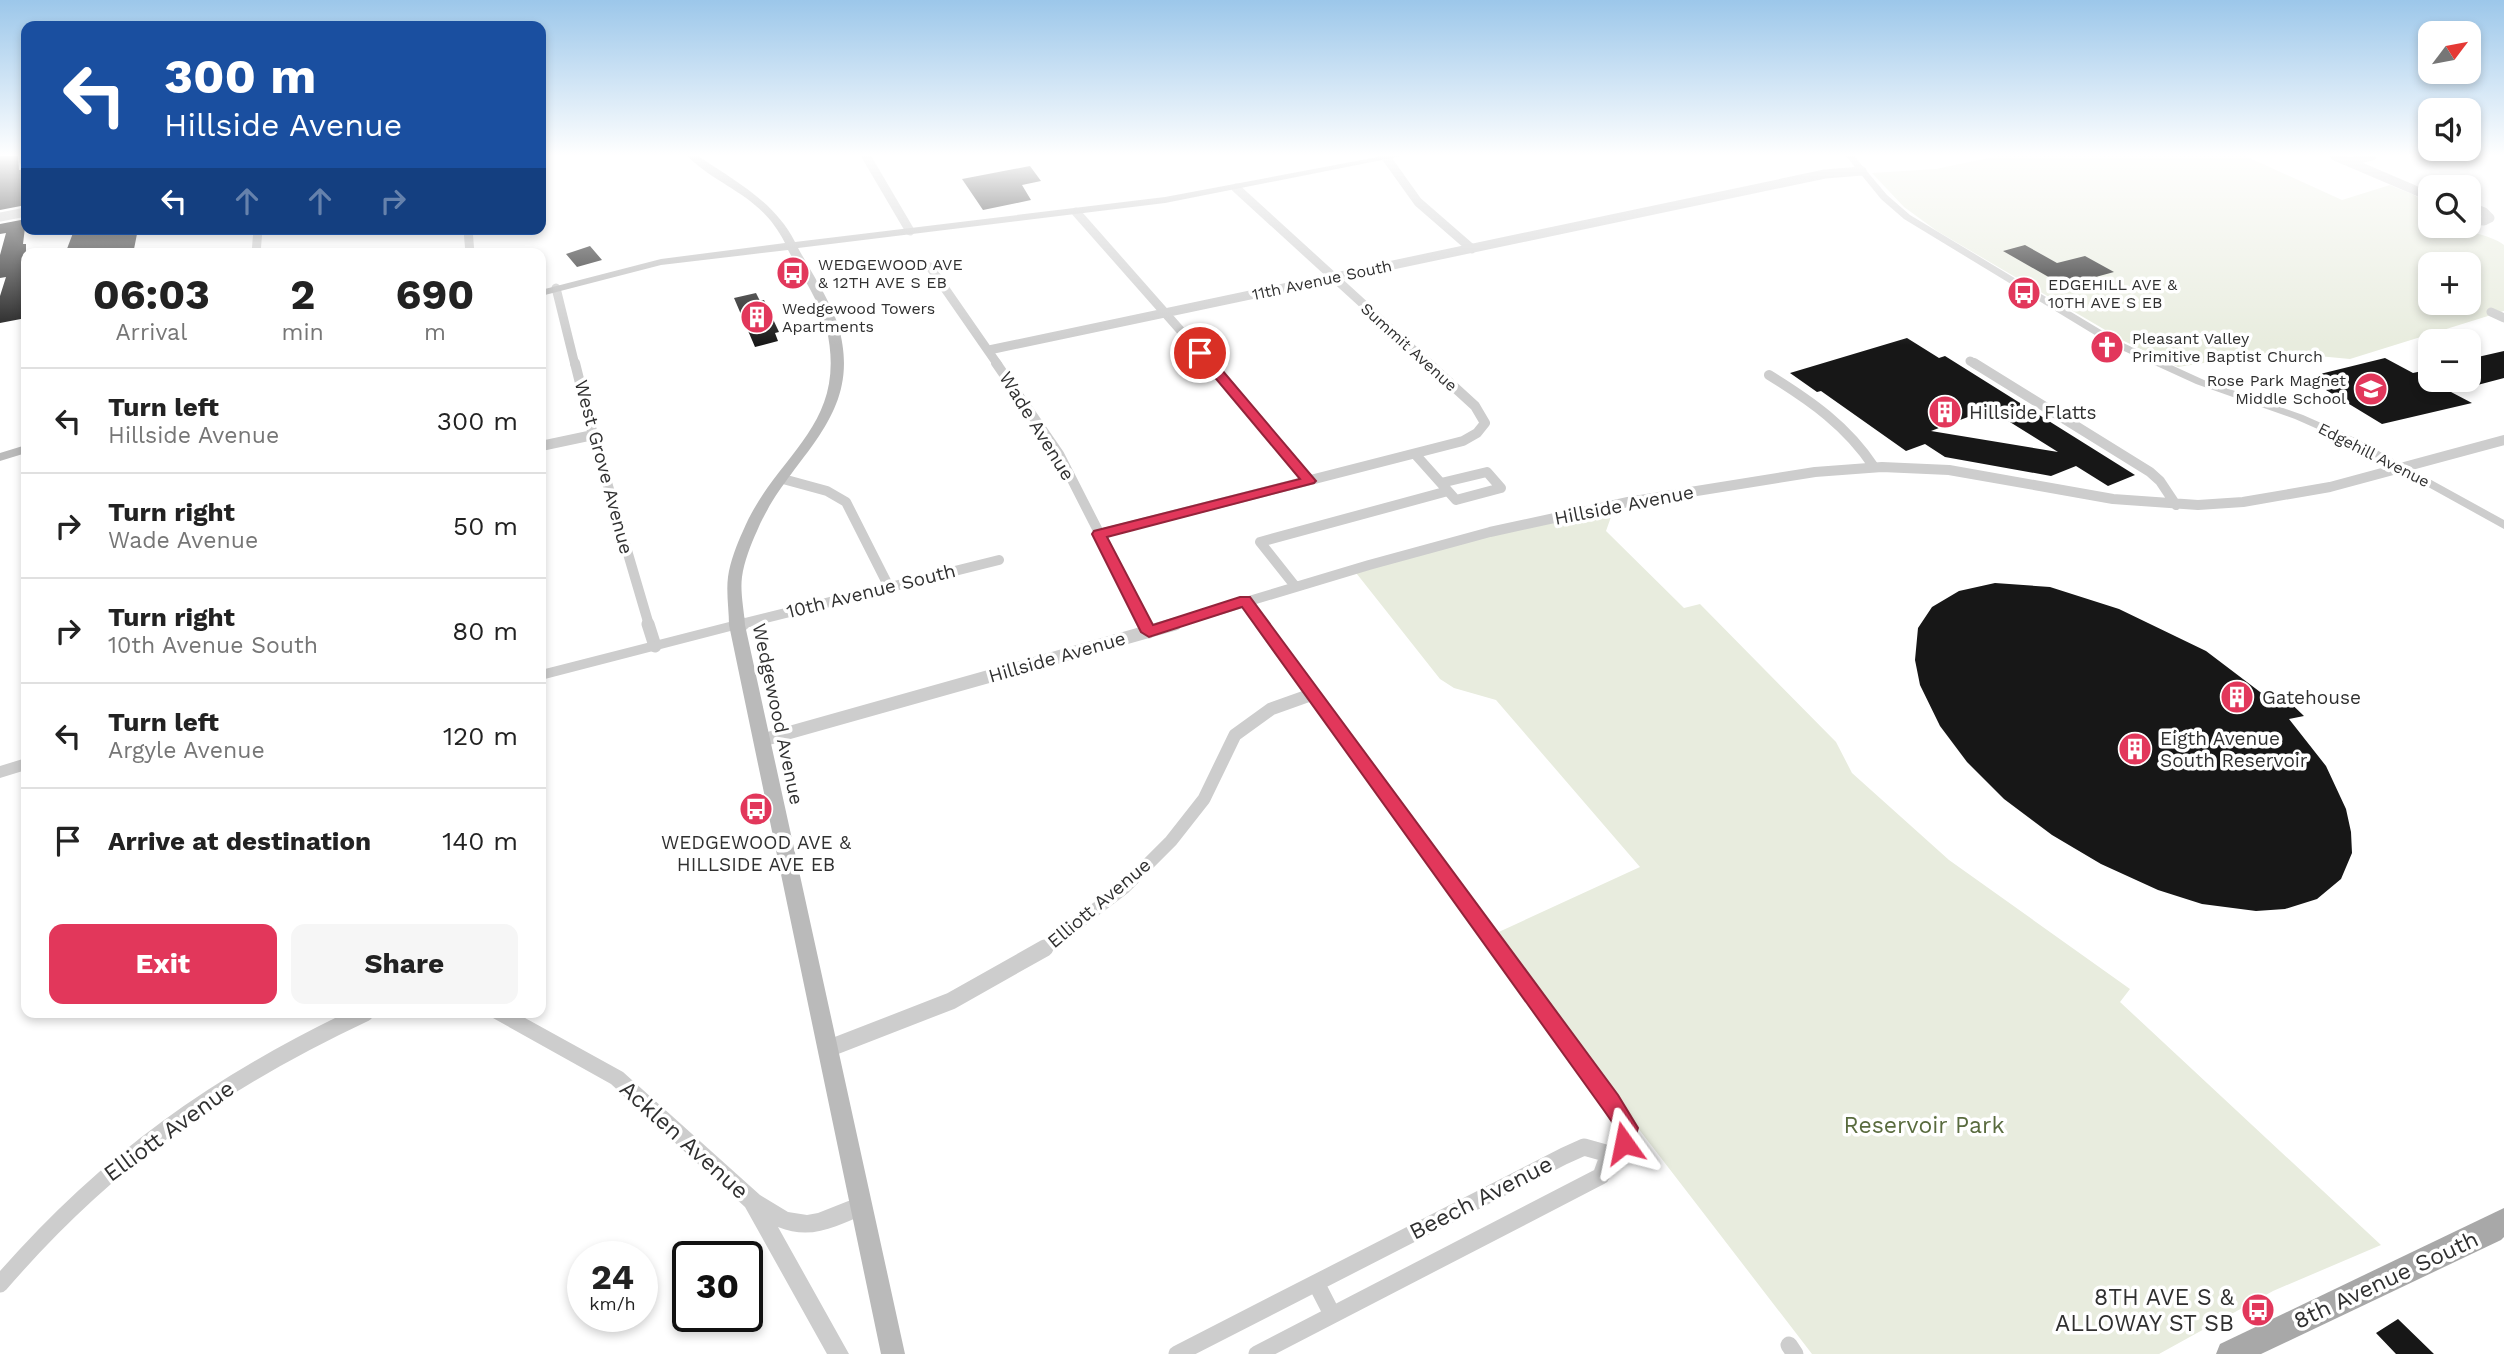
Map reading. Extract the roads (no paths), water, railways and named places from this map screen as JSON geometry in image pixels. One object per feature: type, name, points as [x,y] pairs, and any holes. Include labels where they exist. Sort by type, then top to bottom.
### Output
[{"type":"main road","name":"Wedgewood Avenue","points":[[776,219],[793,244],[832,324],[837,359],[836,391],[824,421],[767,499],[750,530],[735,577],[737,625],[830,1048],[893,1354]]},
{"type":"main road","points":[[546,291],[661,262],[1013,219]]},
{"type":"main road","points":[[0,457],[21,451]]},
{"type":"main road","name":"8th Avenue South","points":[[2245,1351],[2500,1231]]},
{"type":"street","points":[[903,219],[910,231]]},
{"type":"street","points":[[1082,219],[1167,313],[1309,481]]},
{"type":"street","name":"Summit Avenue","points":[[1270,219],[1475,405],[1485,423],[1483,428],[1471,437],[1415,454]]},
{"type":"street","points":[[1438,219],[1472,249]]},
{"type":"street","name":"11th Avenue South","points":[[989,350],[1612,219]]},
{"type":"street","name":"Edgehill Avenue","points":[[1911,219],[2117,344],[2200,382],[2328,430],[2404,468],[2504,525]]},
{"type":"street","name":"Wade Avenue","points":[[930,267],[1059,454],[1149,632]]},
{"type":"street","name":"West Grove Avenue","points":[[556,288],[593,435],[655,646]]},
{"type":"street","points":[[2491,312],[2504,318]]},
{"type":"street","points":[[1970,362],[2150,472],[2176,505]]},
{"type":"street","points":[[1769,375],[1830,414],[1848,430],[1874,467]]},
{"type":"street","points":[[546,445],[593,435]]},
{"type":"street","name":"Hillside Avenue","points":[[763,740],[1149,632],[1295,586],[1447,543],[1581,512],[1779,477],[1874,467],[1970,473],[2094,496],[2176,505],[2273,500],[2504,440]]},
{"type":"street","points":[[1099,534],[1415,454],[1444,487],[1260,542],[1295,586]]},
{"type":"street","points":[[783,479],[827,491],[846,502],[889,587]]},
{"type":"street","name":"10th Avenue South","points":[[546,674],[999,560]]},
{"type":"street","points":[[1245,601],[1628,1128],[1624,1143],[1609,1154]]},
{"type":"street","name":"Elliott Avenue","points":[[830,1048],[951,1001],[1047,947],[1125,887],[1171,841],[1204,799],[1235,735],[1271,709],[1313,694]]},
{"type":"street","points":[[0,772],[21,766]]},
{"type":"street","name":"Elliott Avenue","points":[[0,1284],[34,1242],[127,1156],[227,1087],[354,1018]]},
{"type":"street","name":"Acklen Avenue","points":[[508,1018],[617,1078],[752,1200],[839,1354]]},
{"type":"street","name":"Beech Avenue","points":[[1178,1354],[1584,1147],[1609,1154],[1601,1176],[1257,1354]]},
{"type":"street","points":[[752,1200],[778,1219],[806,1227],[861,1206]]},
{"type":"street","points":[[1316,1283],[1332,1314]]},
{"type":"place","name":"WEDGEWOOD AVE & 12TH AVE S EB","points":[[793,273]]},
{"type":"place","name":"EDGEHILL AVE & 10TH AVE S EB","points":[[2024,293]]},
{"type":"place","name":"Wedgewood Towers Apartments","points":[[757,317]]},
{"type":"place","name":"Pleasant Valley Primitive Baptist Church","points":[[2107,347]]},
{"type":"place","name":"Rose Park Magnet Middle School","points":[[2371,389]]},
{"type":"place","name":"Hillside Flatts","points":[[1945,412]]},
{"type":"place","name":"Gatehouse","points":[[2237,697]]},
{"type":"place","name":"Eigth Avenue South Reservoir","points":[[2135,749]]},
{"type":"place","name":"WEDGEWOOD AVE & HILLSIDE AVE EB","points":[[756,809]]},
{"type":"place","name":"8TH AVE S & ALLOWAY ST SB","points":[[2258,1310]]},
{"type":"park label","name":"Reservoir Park","points":[[1924,1125]]}]
